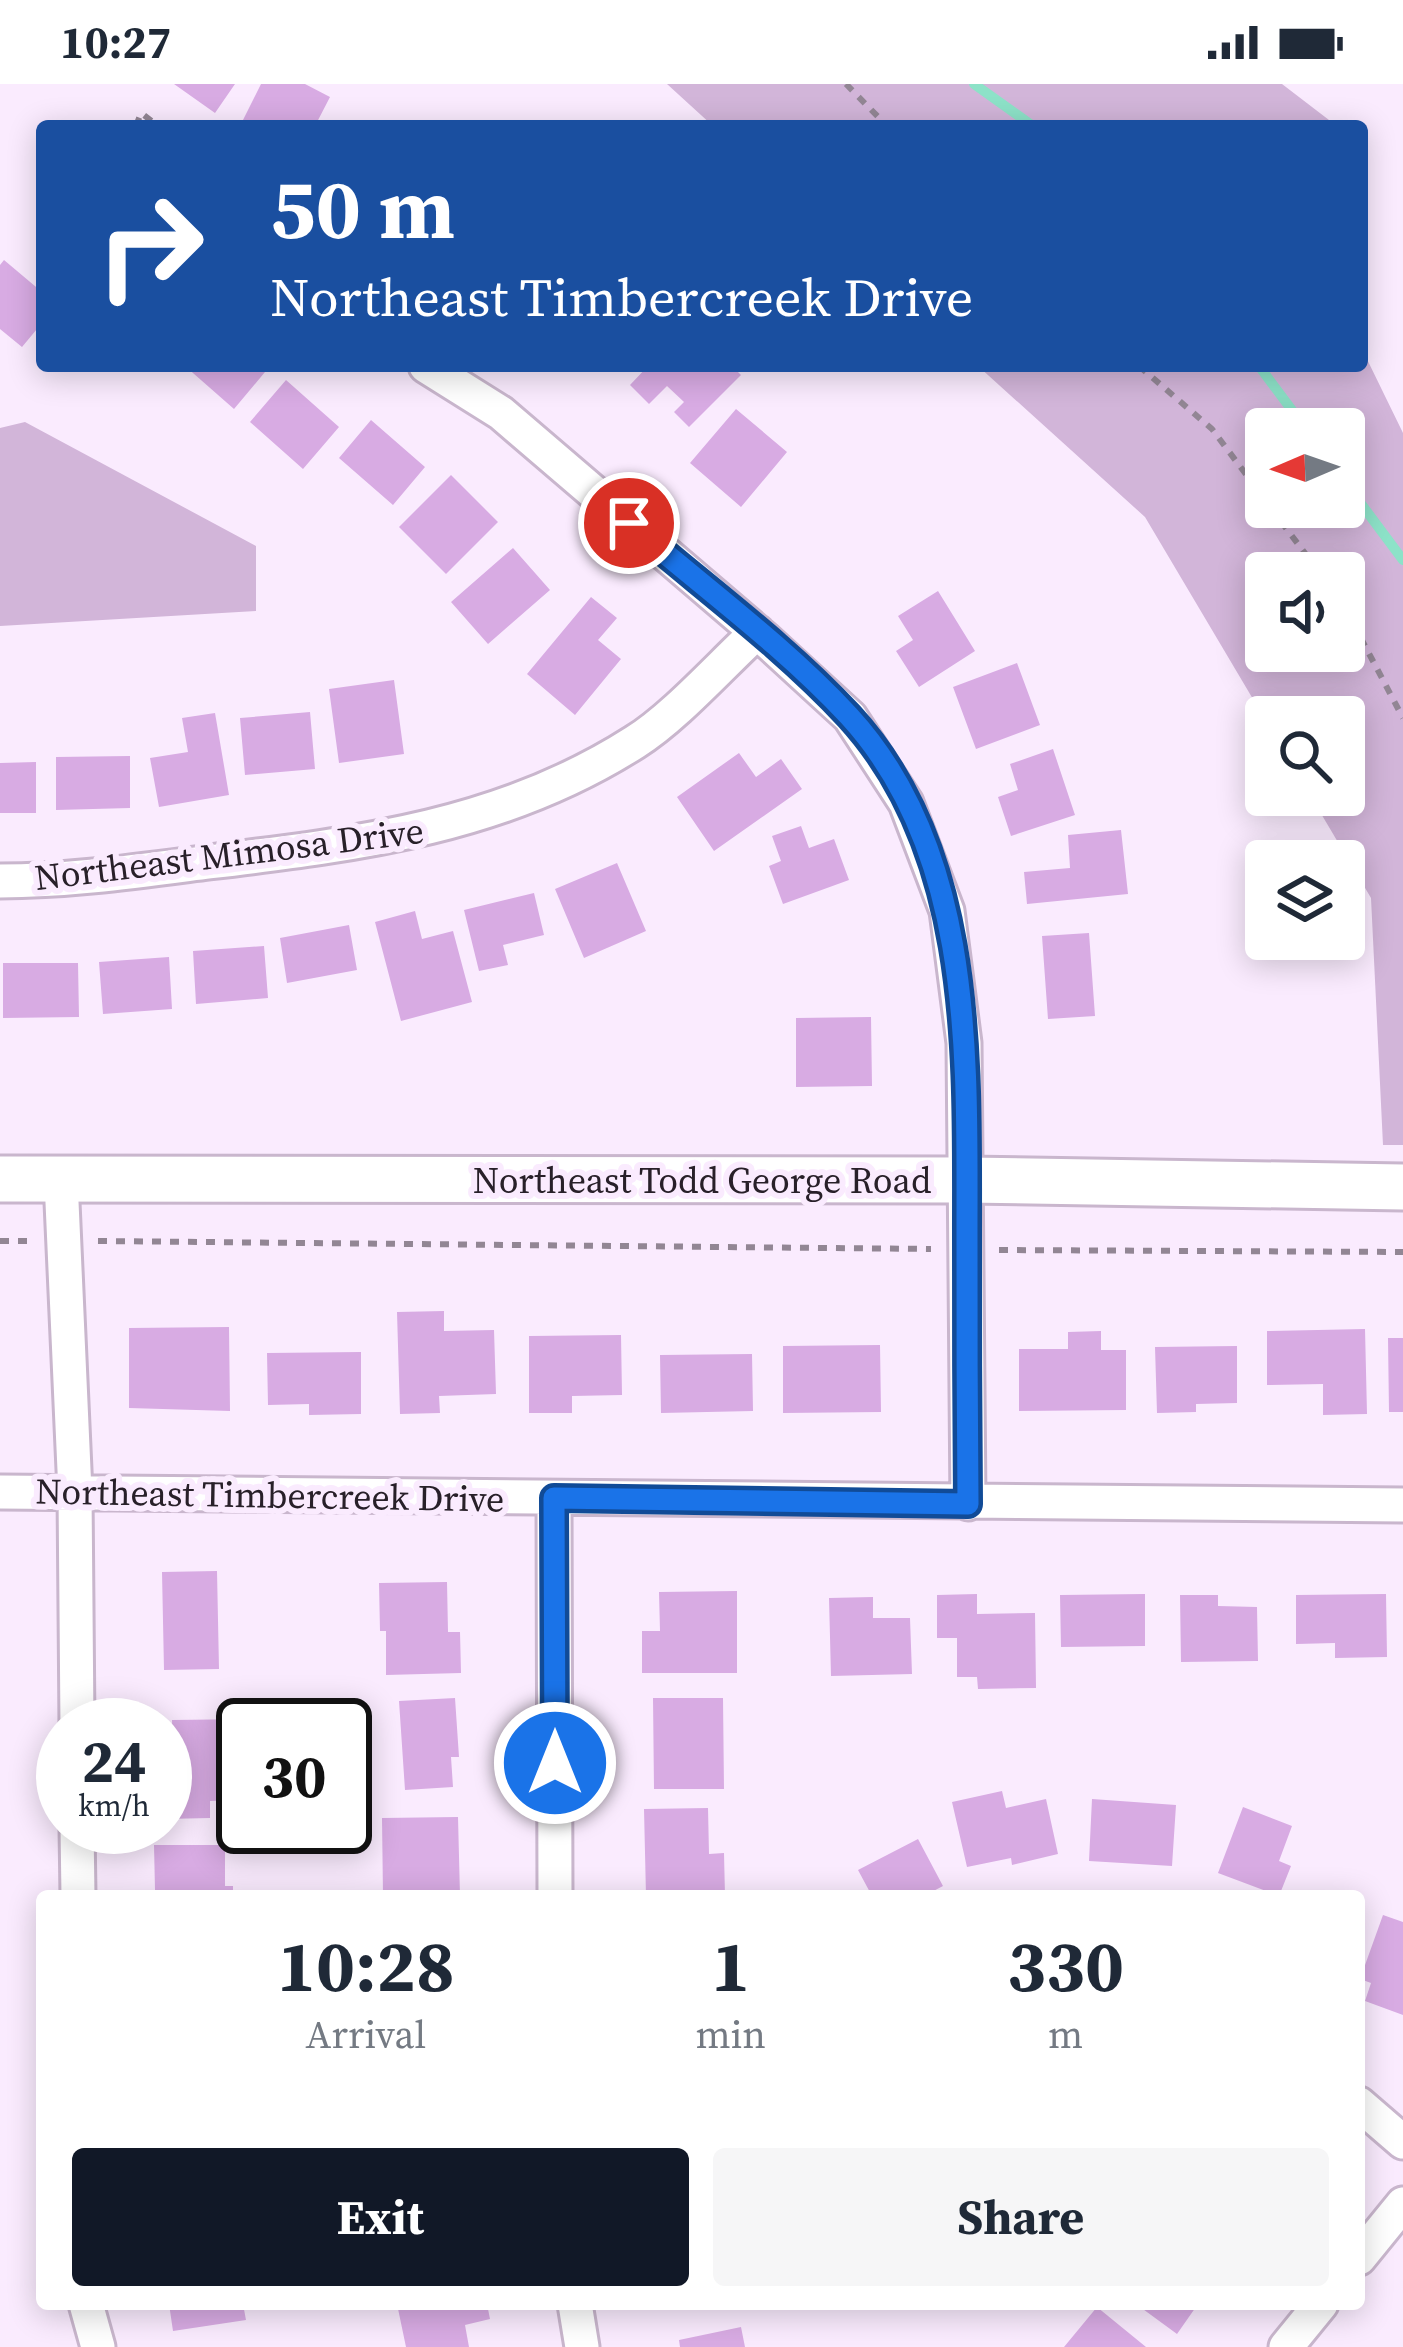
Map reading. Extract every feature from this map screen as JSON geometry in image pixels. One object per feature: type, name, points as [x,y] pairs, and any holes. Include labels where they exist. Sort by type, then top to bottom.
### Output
[{"type":"main road","name":"Northeast Todd George Road","points":[[0,1179],[967,1180],[1403,1186]]},
{"type":"street","points":[[436,372],[500,413],[758,632],[850,717],[907,803],[947,911],[958,969],[967,1180],[968,1504]]},
{"type":"street","name":"Northeast Mimosa Drive","points":[[0,881],[55,881],[341,846],[465,821],[548,790],[639,741],[758,632]]},
{"type":"street","points":[[61,1180],[75,1492],[76,1698]]},
{"type":"street","name":"Northeast Timbercreek Drive","points":[[0,1492],[1403,1505]]},
{"type":"street","points":[[554,1498],[555,1890]]},
{"type":"street","points":[[77,1854],[78,1890]]},
{"type":"street","points":[[1365,2109],[1403,2142]]},
{"type":"street","points":[[1365,2251],[1403,2204]]},
{"type":"street","points":[[88,2310],[98,2347]]},
{"type":"street","points":[[575,2310],[582,2347]]},
{"type":"street","points":[[1286,2347],[1316,2310]]},
{"type":"path","points":[[847,84],[880,120]]},
{"type":"path","points":[[1146,372],[1211,429],[1245,474]]},
{"type":"path","points":[[1286,528],[1304,552]]},
{"type":"path","points":[[1365,646],[1403,718]]},
{"type":"path","points":[[106,1241],[1403,1252]]},
{"type":"shaded area","points":[[667,84],[1282,84],[1329,120],[706,120]]},
{"type":"shaded area","points":[[1368,361],[1403,433],[1403,1145],[1383,1145],[1365,840],[1337,840],[1322,816],[1365,816],[1365,696],[1251,696],[1145,517],[985,372],[1368,372]]},
{"type":"shaded area","points":[[25,422],[256,546],[256,611],[0,626],[0,428]]},
{"type":"building","points":[[174,84],[235,84],[215,113]]},
{"type":"building","points":[[261,84],[305,84],[330,97],[318,120],[243,120]]},
{"type":"building","points":[[4,260],[36,287],[36,330],[22,347],[0,329],[0,265]]},
{"type":"building","points":[[192,372],[265,372],[234,409]]},
{"type":"building","points":[[642,372],[741,375],[689,427],[674,412],[684,402],[667,386],[649,404],[630,385]]},
{"type":"building","points":[[286,380],[339,427],[303,469],[250,422]]},
{"type":"building","points":[[736,409],[787,452],[741,507],[690,463]]},
{"type":"building","points":[[371,420],[425,467],[393,505],[339,458]]},
{"type":"building","points":[[451,475],[498,522],[446,574],[399,527]]},
{"type":"building","points":[[513,548],[550,590],[488,644],[451,602]]},
{"type":"building","points":[[938,591],[975,651],[919,687],[896,651],[913,640],[898,616]]},
{"type":"building","points":[[591,597],[617,618],[598,640],[621,659],[575,715],[527,674]]},
{"type":"building","points":[[1017,663],[1040,725],[976,749],[953,687]]},
{"type":"building","points":[[394,680],[404,754],[339,763],[329,689]]},
{"type":"building","points":[[310,712],[315,769],[245,775],[240,718]]},
{"type":"building","points":[[215,713],[229,795],[159,807],[150,758],[188,752],[182,718]]},
{"type":"building","points":[[1053,749],[1075,815],[1011,836],[998,797],[1018,790],[1010,764]]},
{"type":"building","points":[[739,753],[756,777],[781,759],[802,789],[714,851],[677,797]]},
{"type":"building","points":[[130,756],[130,808],[56,810],[56,757]]},
{"type":"building","points":[[36,762],[36,813],[0,813],[0,763]]},
{"type":"building","points":[[801,826],[809,848],[834,839],[849,880],[783,904],[769,866],[781,861],[772,836]]},
{"type":"building","points":[[1121,830],[1128,894],[1027,904],[1024,872],[1070,868],[1068,835]]},
{"type":"building","points":[[617,863],[646,931],[584,958],[555,889]]},
{"type":"building","points":[[534,893],[544,935],[503,945],[508,965],[479,971],[464,910]]},
{"type":"building","points":[[415,911],[422,939],[453,931],[472,1002],[401,1021],[375,922]]},
{"type":"building","points":[[349,925],[357,970],[287,983],[280,938]]},
{"type":"building","points":[[1089,933],[1095,1016],[1048,1019],[1042,936]]},
{"type":"building","points":[[264,946],[268,998],[196,1004],[193,951]]},
{"type":"building","points":[[169,957],[172,1009],[103,1014],[99,962]]},
{"type":"building","points":[[3,963],[78,963],[79,1017],[3,1018]]},
{"type":"building","points":[[871,1017],[872,1086],[796,1087],[796,1018]]},
{"type":"building","points":[[444,1311],[444,1331],[494,1330],[496,1394],[439,1396],[440,1413],[400,1414],[397,1312]]},
{"type":"building","points":[[229,1327],[230,1411],[129,1408],[129,1328]]},
{"type":"building","points":[[1365,1329],[1367,1414],[1323,1415],[1323,1384],[1267,1385],[1267,1331]]},
{"type":"building","points":[[1101,1331],[1101,1350],[1126,1350],[1126,1410],[1019,1411],[1019,1349],[1068,1349],[1068,1332]]},
{"type":"building","points":[[621,1335],[622,1395],[572,1396],[572,1413],[529,1413],[529,1336]]},
{"type":"building","points":[[1388,1338],[1403,1338],[1403,1412],[1389,1412]]},
{"type":"building","points":[[880,1345],[881,1412],[783,1413],[783,1346]]},
{"type":"building","points":[[1237,1346],[1237,1403],[1196,1404],[1196,1412],[1157,1413],[1155,1347]]},
{"type":"building","points":[[361,1352],[361,1414],[309,1415],[309,1404],[268,1405],[267,1353]]},
{"type":"building","points":[[752,1354],[753,1411],[661,1413],[660,1355]]},
{"type":"building","points":[[217,1571],[219,1669],[164,1670],[162,1572]]},
{"type":"building","points":[[447,1582],[448,1632],[460,1632],[461,1673],[386,1675],[379,1583]]},
{"type":"building","points":[[737,1591],[737,1673],[642,1673],[642,1631],[660,1631],[659,1592]]},
{"type":"building","points":[[977,1594],[977,1614],[1035,1613],[1036,1688],[978,1689],[977,1677],[957,1677],[957,1638],[937,1638],[937,1595]]},
{"type":"building","points":[[1145,1594],[1145,1646],[1061,1647],[1060,1595]]},
{"type":"building","points":[[1386,1594],[1387,1657],[1335,1658],[1335,1643],[1296,1644],[1296,1595]]},
{"type":"building","points":[[1180,1595],[1218,1595],[1218,1606],[1257,1607],[1258,1661],[1181,1662]]},
{"type":"building","points":[[873,1597],[873,1618],[910,1618],[912,1674],[831,1676],[829,1598]]},
{"type":"building","points":[[455,1698],[459,1757],[451,1757],[453,1787],[405,1790],[399,1701]]},
{"type":"building","points":[[653,1698],[723,1698],[724,1789],[654,1789]]},
{"type":"building","points":[[216,1719],[216,1801],[210,1801],[210,1818],[192,1818],[192,1720]]},
{"type":"building","points":[[1002,1791],[1006,1808],[1046,1799],[1058,1854],[1012,1865],[1011,1858],[967,1867],[952,1802]]},
{"type":"building","points":[[1092,1799],[1176,1805],[1172,1866],[1089,1861]]},
{"type":"building","points":[[1243,1807],[1292,1826],[1279,1861],[1291,1866],[1281,1890],[1263,1890],[1218,1873]]},
{"type":"building","points":[[708,1808],[709,1854],[724,1853],[725,1890],[646,1890],[644,1809]]},
{"type":"building","points":[[458,1817],[460,1890],[383,1890],[382,1818]]},
{"type":"building","points":[[918,1839],[943,1886],[869,1890],[858,1870]]},
{"type":"building","points":[[192,1845],[216,1845],[216,1854],[225,1854],[225,1886],[233,1890],[155,1890],[154,1854],[192,1854]]},
{"type":"building","points":[[1383,1915],[1403,1922],[1403,2015],[1365,2001],[1371,1983],[1365,1981],[1365,1965]]},
{"type":"building","points":[[170,2310],[244,2310],[246,2320],[173,2331]]},
{"type":"building","points":[[398,2310],[488,2310],[490,2319],[465,2325],[469,2347],[406,2347]]},
{"type":"building","points":[[1095,2310],[1101,2310],[1146,2347],[1064,2347]]},
{"type":"building","points":[[1144,2310],[1194,2310],[1177,2334]]},
{"type":"building","points":[[741,2327],[745,2347],[680,2347],[679,2340]]},
{"type":"waterway","points":[[974,84],[1025,120]]},
{"type":"waterway","points":[[1263,372],[1290,408]]},
{"type":"waterway","points":[[1365,509],[1403,560]]},
{"type":"route","points":[[555,1763],[554,1498],[968,1504],[964,1043],[947,911],[926,847],[907,803],[850,717],[629,523]]}]
